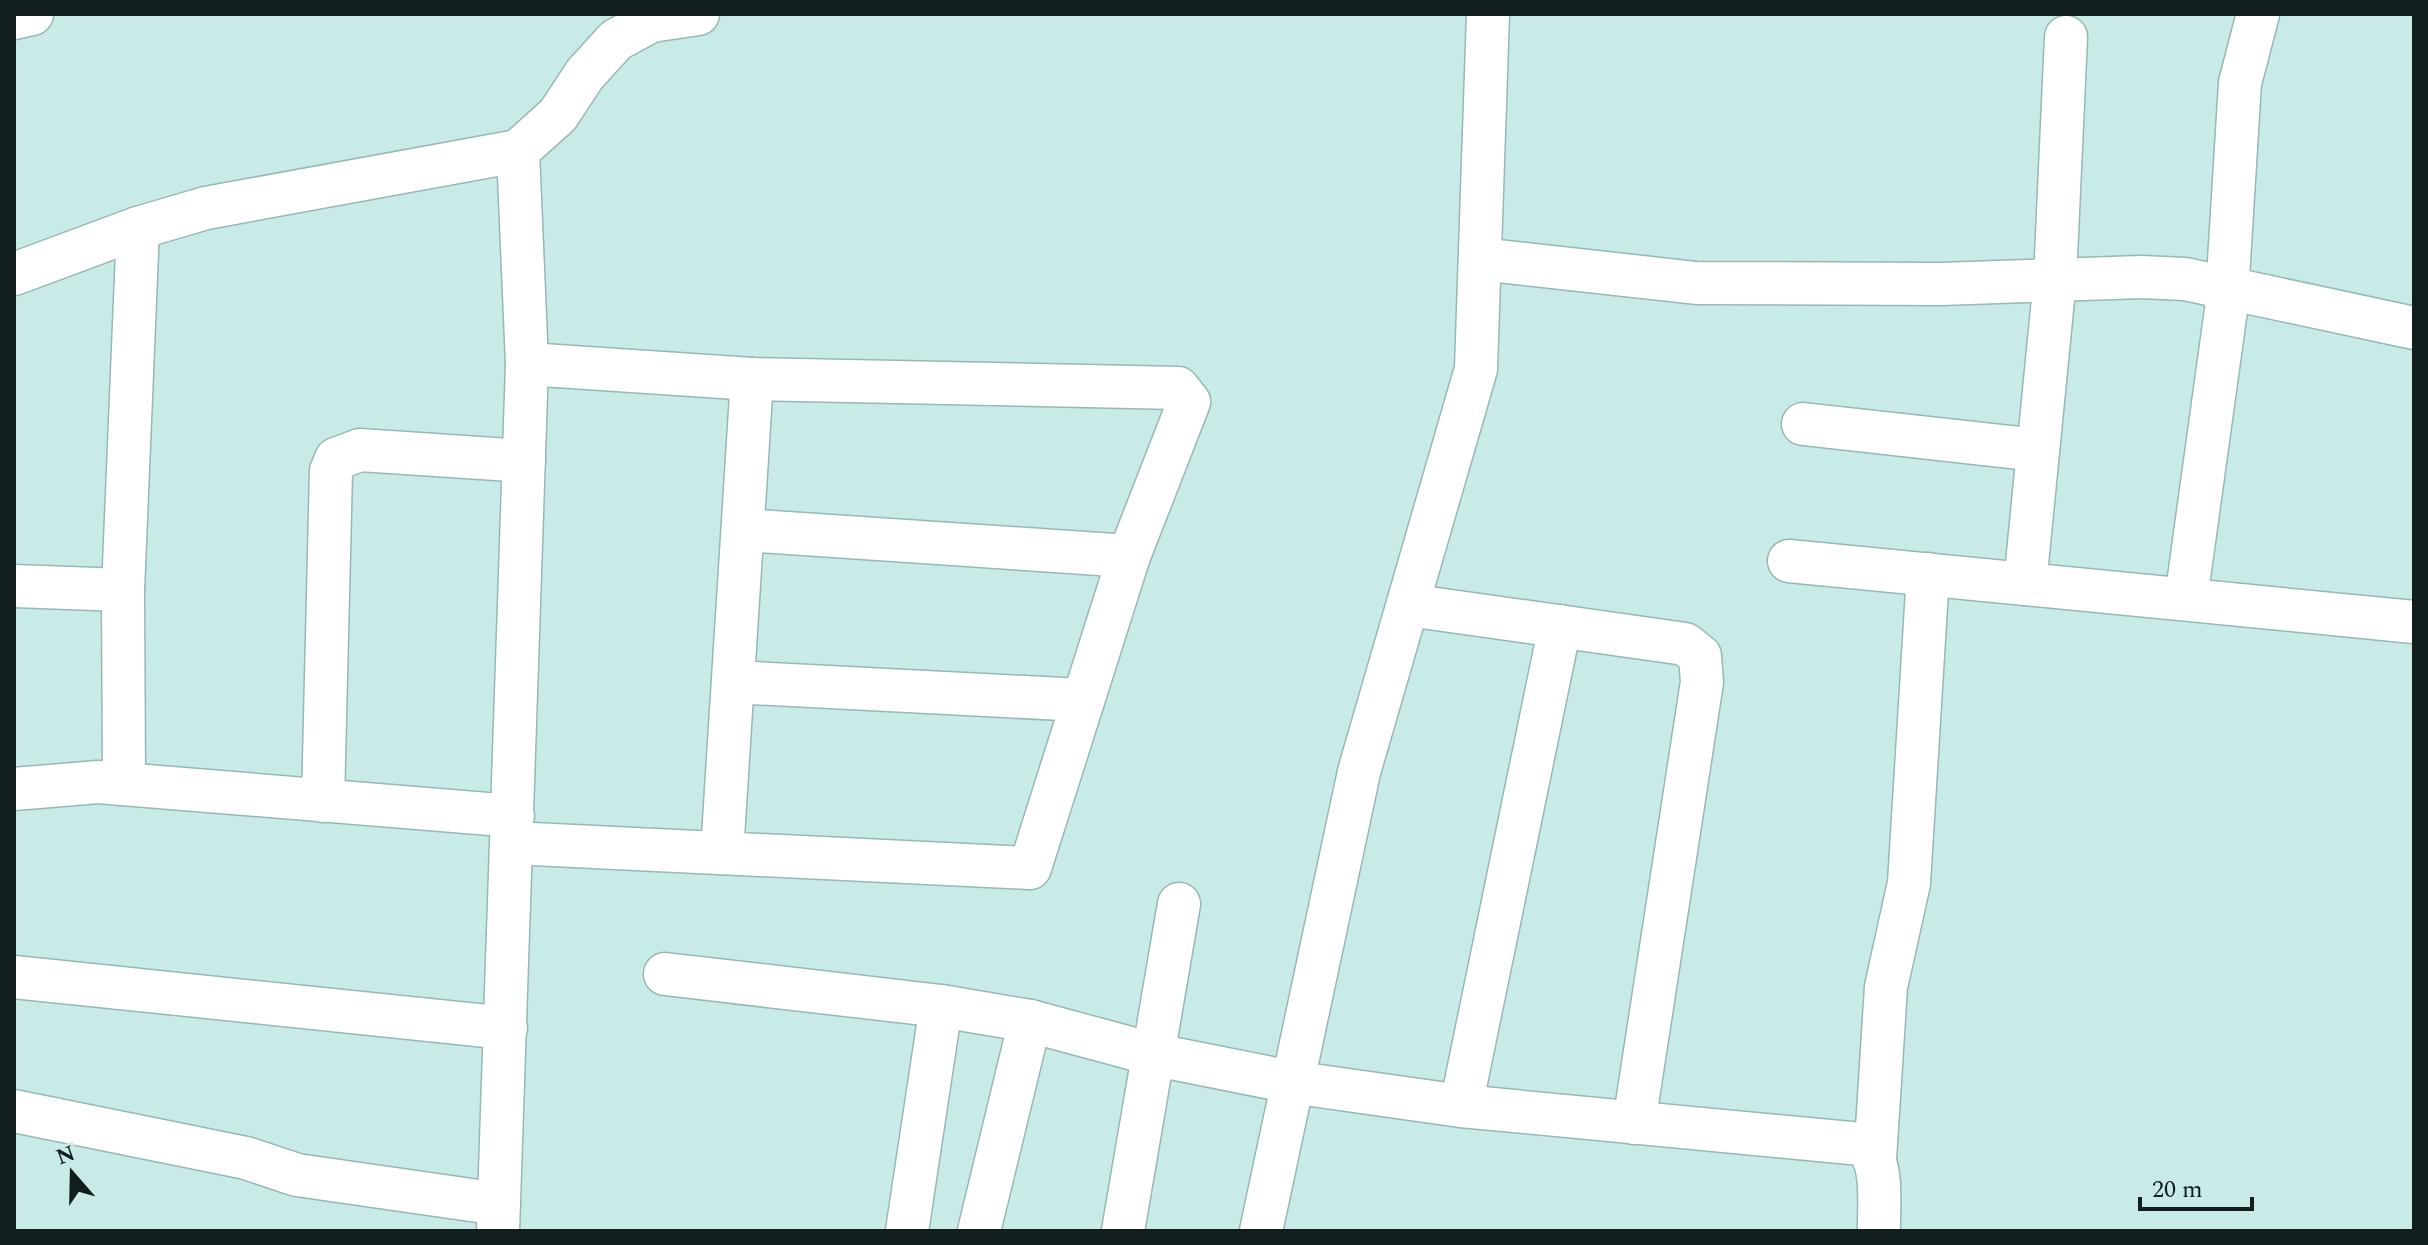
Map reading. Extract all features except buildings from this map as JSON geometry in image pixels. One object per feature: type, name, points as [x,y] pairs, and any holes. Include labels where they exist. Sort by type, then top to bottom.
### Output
[{"type":"street","points":[[14,18],[32,14]]},
{"type":"street","points":[[14,274],[138,228],[206,208],[518,151],[558,115],[585,74],[608,27],[698,14]]},
{"type":"street","points":[[1261,1231],[1359,772],[1476,369],[1488,14]]},
{"type":"street","points":[[2186,599],[2228,286],[2240,83],[2258,14]]},
{"type":"street","points":[[2025,584],[2055,279],[2066,37]]},
{"type":"street","points":[[14,1111],[246,1158],[297,1175],[498,1217],[527,364],[518,151]]},
{"type":"street","points":[[124,784],[123,590],[138,228]]},
{"type":"street","points":[[1480,259],[1696,283],[1941,284],[2141,277],[2228,286],[2414,328]]},
{"type":"street","points":[[14,789],[98,782],[124,784],[323,801],[512,830],[722,853],[1030,868],[1129,556],[1187,408],[1187,397],[1178,388],[752,379],[527,364]]},
{"type":"street","points":[[722,853],[752,379]]},
{"type":"street","points":[[1803,424],[2038,450]]},
{"type":"street","points":[[323,801],[331,471],[336,459],[360,450],[524,461]]},
{"type":"street","points":[[743,530],[1129,556]]},
{"type":"street","points":[[1789,561],[2414,622]]},
{"type":"street","points":[[1879,1231],[1875,1159],[1886,987],[1909,883],[1928,574]]},
{"type":"street","points":[[14,586],[123,590]]},
{"type":"street","points":[[1408,605],[1685,644],[1694,648],[1704,668],[1634,1123]]},
{"type":"street","points":[[1461,1106],[1560,626]]},
{"type":"street","points":[[733,682],[1082,700]]},
{"type":"street","points":[[1123,1231],[1156,1055],[1179,904]]},
{"type":"street","points":[[665,974],[941,1006],[1030,1021],[1156,1055],[1291,1082],[1461,1106],[1861,1144],[1875,1159]]},
{"type":"street","points":[[14,977],[506,1028]]},
{"type":"street","points":[[907,1231],[941,1006]]},
{"type":"street","points":[[979,1231],[1030,1021]]}]
